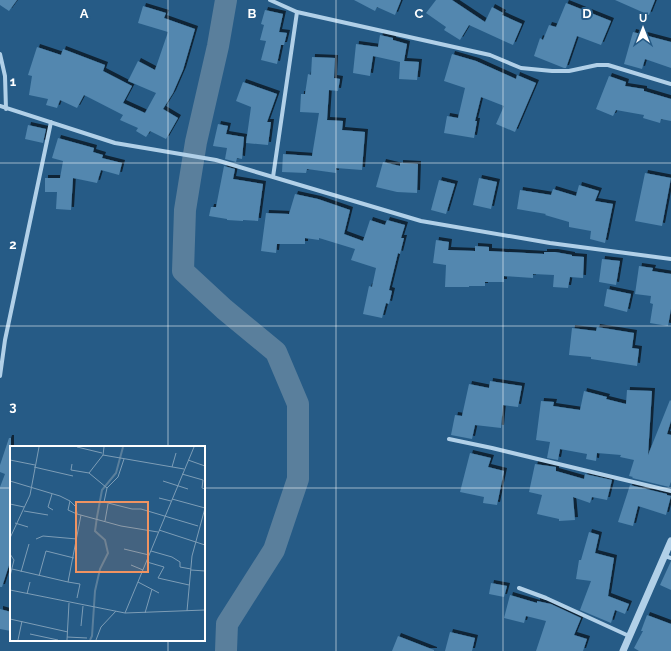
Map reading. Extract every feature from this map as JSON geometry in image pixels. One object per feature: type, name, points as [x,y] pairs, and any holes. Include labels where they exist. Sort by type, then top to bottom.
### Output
[{"type":"street","points":[[270,0],[297,12],[490,55],[522,68],[569,71],[597,65],[608,65],[671,84]]},
{"type":"street","points":[[273,177],[297,12]]},
{"type":"street","points":[[0,54],[5,76],[6,109]]},
{"type":"street","points":[[0,106],[115,143],[216,160],[421,221],[550,243],[671,259]]},
{"type":"street","points":[[0,376],[5,340],[51,122]]},
{"type":"street","points":[[0,340],[5,340]]},
{"type":"street","points":[[448,439],[492,448],[671,491]]},
{"type":"street","points":[[623,651],[668,557],[671,541]]},
{"type":"street","points":[[519,588],[546,598],[629,636]]},
{"type":"building","points":[[0,0],[17,0],[9,11],[0,5]]},
{"type":"building","points":[[354,0],[401,0],[395,15],[377,7],[375,11]]},
{"type":"building","points":[[436,0],[452,0],[485,22],[492,7],[503,13],[502,15],[522,24],[513,45],[469,25],[460,40],[444,30],[446,27],[426,13]]},
{"type":"building","points":[[615,0],[655,0],[649,15]]},
{"type":"building","points":[[566,3],[611,21],[601,45],[577,36],[566,68],[564,68],[534,56],[540,38],[543,40],[549,25],[556,27]]},
{"type":"building","points":[[143,6],[166,13],[164,18],[195,29],[183,70],[173,93],[163,109],[178,118],[166,139],[150,131],[146,137],[136,131],[138,128],[120,120],[123,115],[84,95],[77,108],[60,100],[57,108],[46,105],[48,99],[29,95],[32,76],[28,75],[37,47],[61,55],[63,49],[105,65],[103,71],[132,86],[123,103],[145,113],[156,93],[128,81],[138,61],[155,70],[168,32],[138,23]]},
{"type":"building","points":[[265,10],[283,14],[279,32],[287,33],[284,45],[281,45],[277,64],[261,60],[266,41],[260,40],[264,25],[261,24]]},
{"type":"building","points":[[633,32],[671,42],[671,68],[645,59],[642,69],[624,64]]},
{"type":"building","points":[[380,35],[393,38],[393,40],[407,44],[404,61],[419,62],[417,80],[399,79],[400,62],[373,56],[370,76],[353,73],[356,44],[378,47]]},
{"type":"building","points":[[452,54],[476,61],[516,79],[517,75],[536,83],[515,132],[496,124],[504,106],[481,97],[475,121],[477,121],[474,138],[444,133],[447,116],[458,118],[465,88],[444,81]]},
{"type":"building","points":[[312,57],[335,58],[334,78],[340,79],[338,91],[329,90],[327,120],[343,121],[342,130],[365,132],[362,170],[336,168],[336,173],[307,169],[306,173],[282,172],[283,154],[312,156],[319,113],[300,112],[301,94],[305,94],[308,74],[311,75]]},
{"type":"building","points":[[609,76],[626,82],[625,86],[644,89],[644,91],[671,99],[671,121],[661,119],[660,123],[643,118],[644,115],[616,110],[613,116],[596,109]]},
{"type":"building","points":[[243,82],[277,94],[267,122],[271,122],[268,145],[246,143],[251,107],[236,101]]},
{"type":"building","points":[[218,124],[228,126],[226,134],[244,137],[242,159],[237,158],[236,162],[225,159],[227,148],[213,146]]},
{"type":"building","points":[[28,125],[46,129],[43,143],[25,139]]},
{"type":"building","points":[[58,138],[94,148],[93,152],[103,155],[102,158],[122,163],[119,175],[101,170],[97,183],[73,178],[71,210],[56,209],[57,192],[45,192],[45,178],[60,178],[63,161],[52,158]]},
{"type":"building","points":[[383,162],[400,166],[400,163],[418,164],[417,193],[397,192],[376,187]]},
{"type":"building","points":[[224,166],[235,169],[233,179],[263,184],[258,221],[227,220],[209,216],[211,207],[216,207]]},
{"type":"building","points":[[645,173],[671,178],[662,226],[635,221]]},
{"type":"building","points":[[479,178],[497,182],[491,209],[473,205]]},
{"type":"building","points":[[439,180],[455,184],[446,214],[431,210]]},
{"type":"building","points":[[579,185],[599,191],[595,201],[613,204],[605,243],[590,239],[591,231],[569,227],[569,222],[545,215],[546,214],[517,209],[520,190],[551,195],[553,189],[576,196]]},
{"type":"building","points":[[295,194],[318,199],[350,210],[344,234],[363,241],[370,220],[385,225],[387,220],[405,225],[401,238],[404,238],[400,254],[398,253],[389,290],[392,291],[389,304],[386,303],[382,318],[363,314],[369,286],[372,287],[376,268],[351,260],[355,249],[319,238],[319,240],[305,238],[305,244],[277,244],[276,253],[261,251],[266,213],[289,214]]},
{"type":"building","points":[[436,240],[449,242],[448,250],[475,251],[475,246],[489,247],[489,251],[544,254],[544,252],[555,252],[584,257],[583,278],[570,277],[568,288],[553,287],[554,275],[533,274],[533,278],[504,276],[504,282],[485,282],[485,286],[445,287],[446,265],[433,263]]},
{"type":"building","points":[[602,259],[620,261],[616,285],[599,282]]},
{"type":"building","points":[[639,266],[653,268],[652,271],[671,274],[671,309],[668,326],[650,323],[653,304],[650,303],[651,296],[635,294]]},
{"type":"building","points":[[607,289],[631,294],[627,312],[604,306]]},
{"type":"building","points":[[597,327],[634,333],[632,348],[639,349],[637,366],[591,359],[591,357],[569,355],[572,328],[596,331]]},
{"type":"building","points":[[490,381],[522,386],[518,407],[503,405],[501,428],[475,425],[472,439],[451,435],[455,415],[462,416],[469,384],[489,388]]},
{"type":"building","points":[[627,390],[652,391],[648,455],[670,400],[671,401],[671,421],[667,434],[671,435],[671,482],[669,487],[629,476],[634,460],[620,457],[621,455],[597,453],[596,461],[586,459],[587,454],[560,449],[558,460],[547,458],[550,442],[536,440],[541,401],[554,402],[553,406],[580,410],[584,391],[626,404]]},
{"type":"building","points":[[9,438],[11,438],[10,562],[2,587],[0,587],[0,487],[5,474],[0,472],[0,465]]},
{"type":"building","points":[[470,453],[491,458],[488,467],[504,471],[497,505],[483,503],[484,497],[460,492]]},
{"type":"building","points":[[535,464],[556,467],[556,471],[584,479],[585,474],[612,480],[607,500],[592,497],[590,503],[573,497],[575,520],[559,521],[559,519],[537,514],[542,495],[529,492]]},
{"type":"building","points":[[630,485],[671,496],[666,515],[638,506],[633,526],[618,522]]},
{"type":"building","points":[[589,532],[599,535],[595,553],[614,558],[608,596],[629,604],[625,614],[615,610],[611,623],[580,610],[591,581],[576,579],[579,560],[581,560]]},
{"type":"building","points":[[671,561],[671,590],[660,585]]},
{"type":"building","points":[[491,583],[507,586],[504,597],[489,594]]},
{"type":"building","points":[[510,595],[537,603],[537,601],[551,604],[581,618],[574,635],[587,639],[583,651],[536,651],[546,621],[526,616],[524,623],[504,618]]},
{"type":"building","points":[[0,609],[10,612],[10,631],[0,629]]},
{"type":"building","points":[[647,615],[671,624],[671,651],[639,651],[634,648],[643,631],[641,631]]},
{"type":"building","points":[[450,632],[475,638],[472,651],[445,651]]},
{"type":"building","points":[[398,636],[434,650],[434,651],[392,651]]},
{"type":"waterway","points":[[226,0],[218,46],[196,142],[185,210],[183,271],[224,309],[276,352],[298,404],[298,479],[274,550],[227,624],[226,651]]}]
